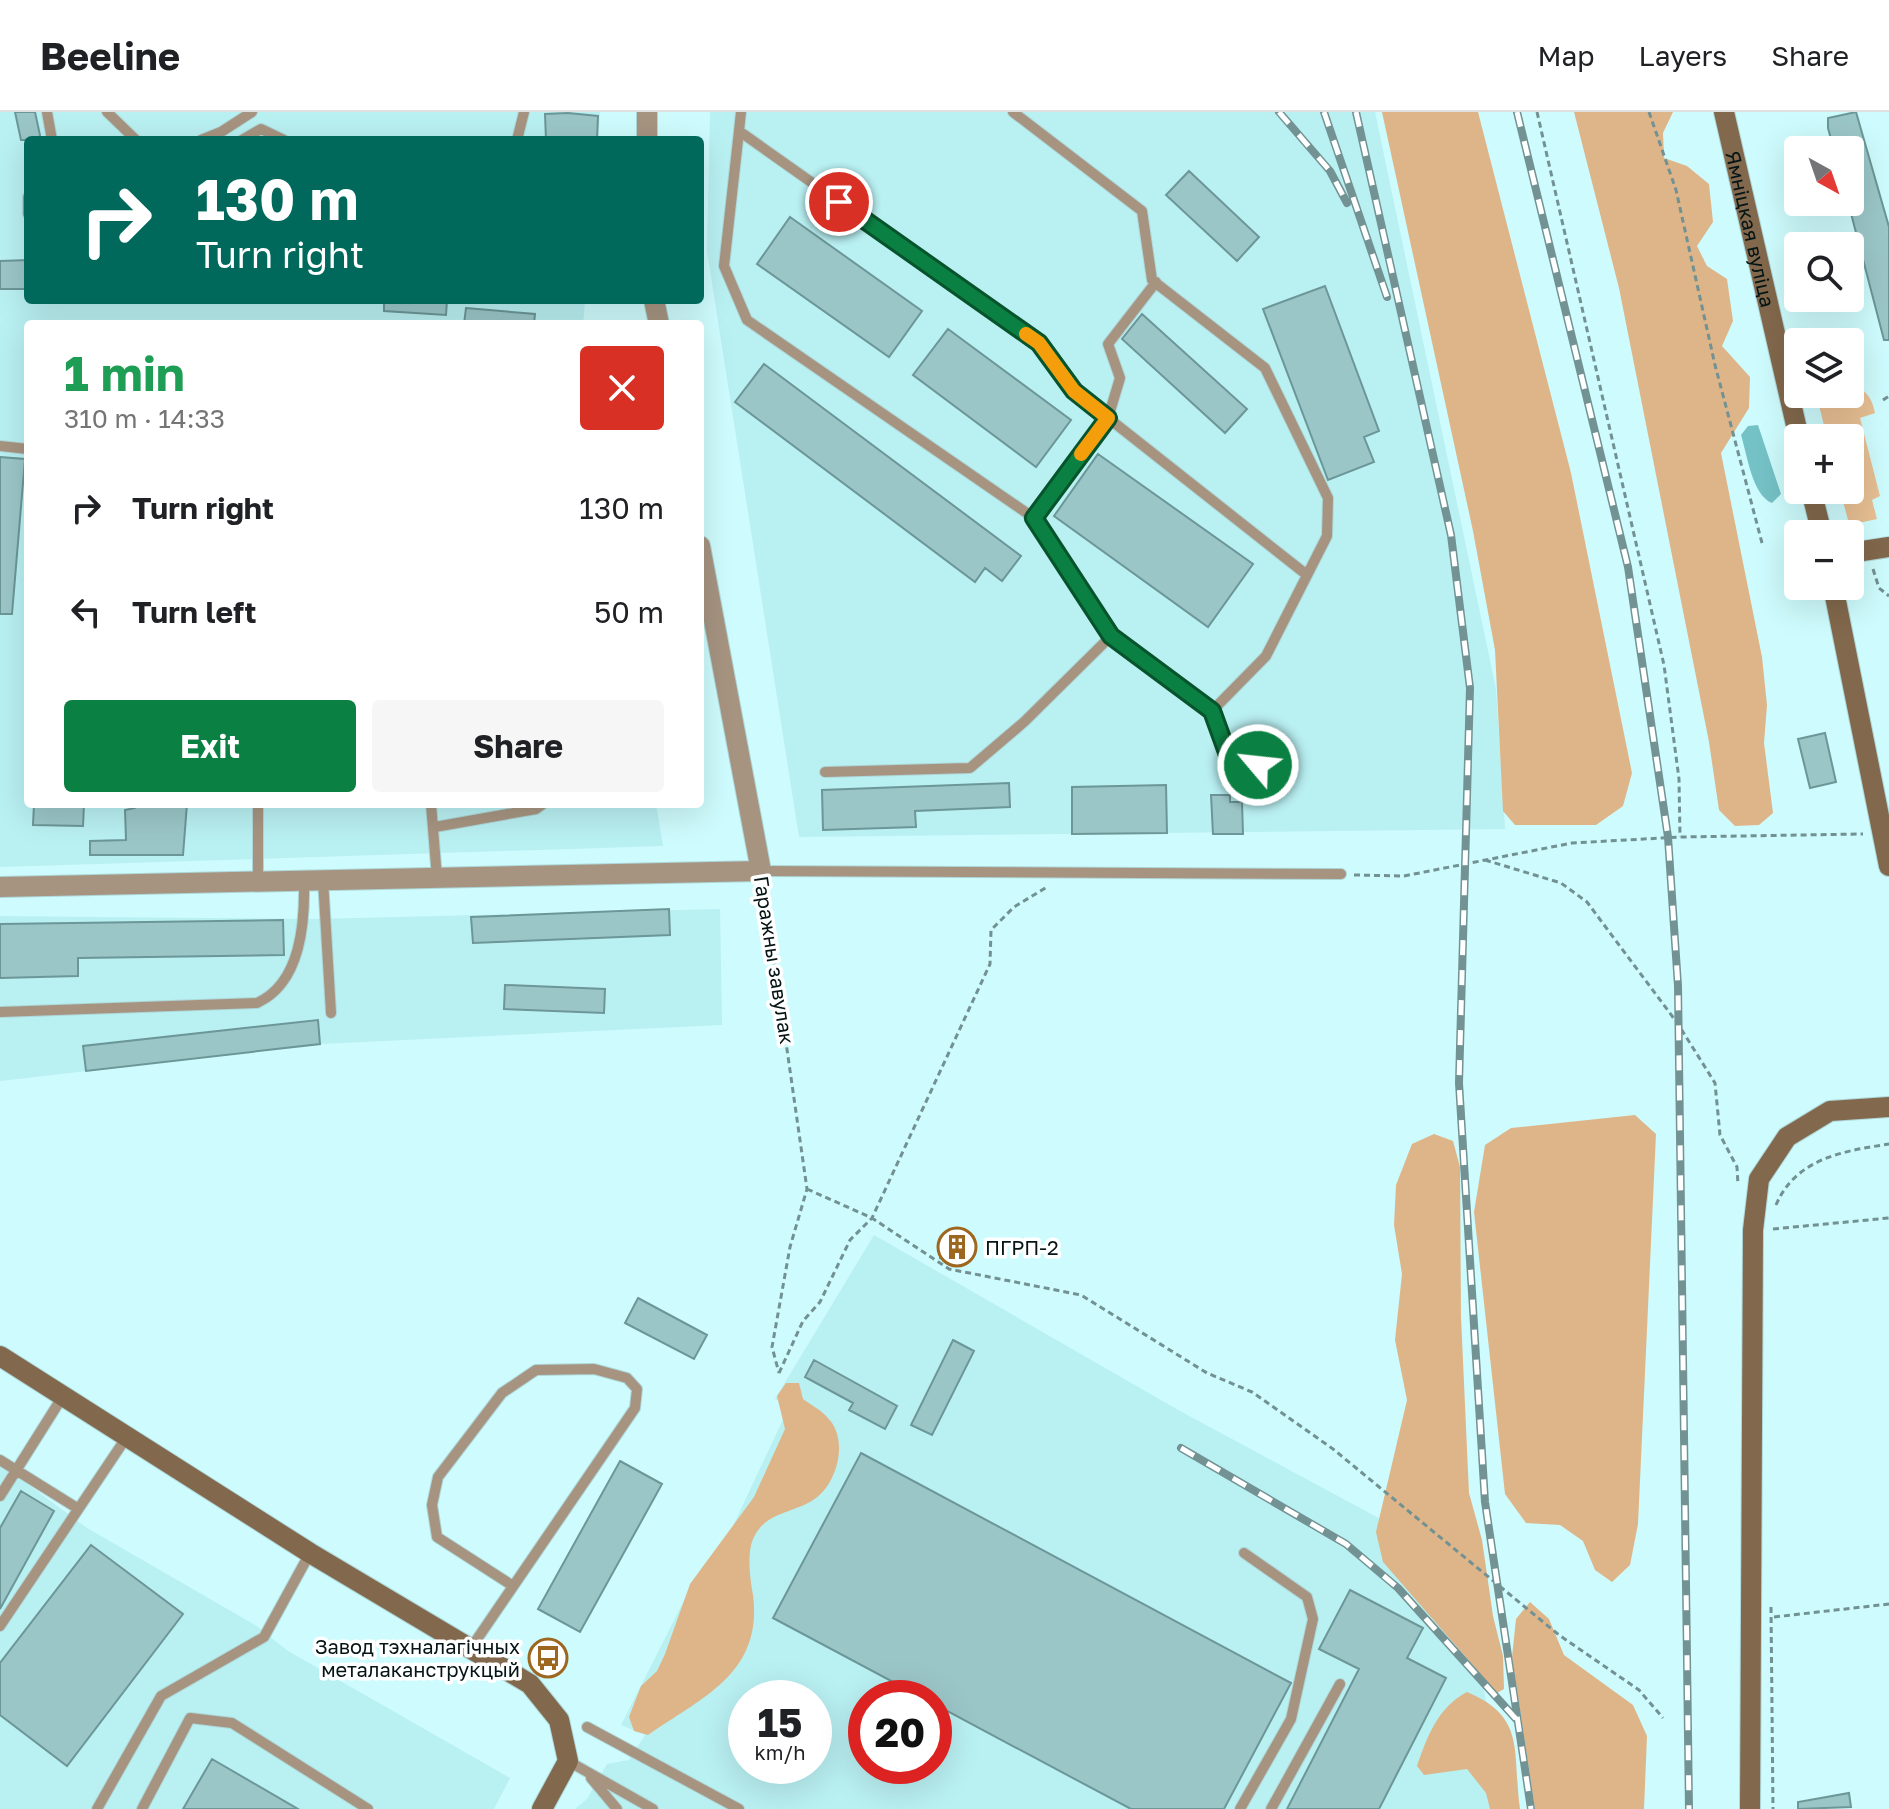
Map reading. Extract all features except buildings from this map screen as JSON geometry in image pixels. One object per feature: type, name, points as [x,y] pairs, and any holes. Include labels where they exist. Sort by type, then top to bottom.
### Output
[{"type":"main road","name":"Ямніцкая вуліца","points":[[1724,112],[1796,424]]},
{"type":"main road","points":[[1864,551],[1889,547]]},
{"type":"main road","points":[[1836,600],[1889,866]]},
{"type":"main road","points":[[1750,1809],[1753,1230],[1759,1179],[1787,1137],[1830,1111],[1889,1107]]},
{"type":"main road","points":[[2,1363],[63,1396],[310,1553],[530,1684],[559,1720],[568,1761],[542,1809]]},
{"type":"street","points":[[647,112],[647,136]]},
{"type":"street","name":"Гаражны завулак","points":[[704,589],[761,871]]},
{"type":"street","points":[[0,887],[761,871]]},
{"type":"lane","points":[[47,112],[51,136]]},
{"type":"lane","points":[[107,112],[132,136]]},
{"type":"lane","points":[[211,136],[252,112]]},
{"type":"lane","points":[[518,136],[524,112]]},
{"type":"lane","points":[[741,112],[724,266],[747,320],[1034,518],[1111,636],[1212,711],[1228,755],[1288,775]]},
{"type":"lane","points":[[1013,112],[1142,211],[1152,280],[1265,368],[1328,498],[1327,536],[1266,656],[1212,711]]},
{"type":"lane","points":[[249,136],[261,129],[276,136]]},
{"type":"lane","points":[[739,131],[1039,343],[1074,391],[1307,575]]},
{"type":"lane","points":[[1034,518],[1108,418],[1120,378],[1108,344],[1156,282]]},
{"type":"lane","points":[[0,446],[24,449]]},
{"type":"lane","points":[[825,772],[970,768],[1024,722],[1111,636]]},
{"type":"lane","points":[[258,808],[258,882]]},
{"type":"lane","points":[[432,808],[437,878]]},
{"type":"lane","points":[[435,827],[537,808]]},
{"type":"lane","points":[[761,871],[1066,875],[1341,874]]},
{"type":"lane","points":[[0,1012],[257,1003],[273,992],[294,959],[304,933],[314,881]]},
{"type":"lane","points":[[314,881],[331,1013]]},
{"type":"lane","points":[[471,1648],[635,1408],[637,1389],[627,1378],[594,1369],[536,1370],[502,1393],[438,1477],[432,1505],[437,1537],[513,1586]]},
{"type":"lane","points":[[0,1496],[63,1396]]},
{"type":"lane","points":[[0,1626],[126,1438]]},
{"type":"lane","points":[[0,1460],[77,1508]]},
{"type":"lane","points":[[97,1809],[161,1696],[264,1637],[310,1553]]},
{"type":"lane","points":[[1240,1809],[1291,1719],[1313,1619],[1307,1597],[1244,1553]]},
{"type":"lane","points":[[1271,1809],[1340,1684]]},
{"type":"lane","points":[[142,1809],[190,1718],[232,1723],[368,1809]]},
{"type":"lane","points":[[587,1727],[739,1809]]},
{"type":"lane","points":[[568,1761],[653,1809]]},
{"type":"lane","points":[[590,1776],[617,1809]]},
{"type":"path","points":[[1537,112],[1664,665],[1679,779],[1680,837]]},
{"type":"path","points":[[1649,112],[1676,190],[1715,365],[1762,543]]},
{"type":"path","points":[[1883,400],[1889,396]]},
{"type":"path","points":[[1870,562],[1879,588],[1889,596]]},
{"type":"path","points":[[1341,874],[1404,876],[1572,843],[1680,837],[1882,834]]},
{"type":"path","points":[[1485,860],[1561,883],[1587,902],[1678,1024],[1715,1083],[1720,1135],[1737,1167],[1739,1193]]},
{"type":"path","name":"Гаражны завулак","points":[[761,871],[807,1189],[790,1247],[772,1347],[779,1373],[803,1321],[820,1302],[850,1240],[872,1218]]},
{"type":"path","points":[[872,1218],[990,964],[991,930],[1014,907],[1066,875]]},
{"type":"path","points":[[1775,1207],[1780,1196],[1807,1166],[1839,1152],[1889,1144]]},
{"type":"path","points":[[807,1189],[872,1218],[949,1269],[1081,1295],[1207,1373],[1252,1392],[1286,1413],[1559,1635],[1639,1690],[1663,1718]]},
{"type":"path","points":[[1771,1218],[1766,1229],[1889,1218]]},
{"type":"path","points":[[1771,1602],[1773,1809]]},
{"type":"path","points":[[1772,1618],[1889,1604]]},
{"type":"shaded area","points":[[0,112],[600,112],[598,136],[24,136],[24,304],[585,304],[583,320],[24,320],[24,808],[657,808],[663,846],[0,867]]},
{"type":"shaded area","points":[[710,112],[1375,112],[1496,689],[1505,829],[799,837],[707,251]]},
{"type":"shaded area","points":[[1382,112],[1478,112],[1571,473],[1632,773],[1623,806],[1596,825],[1515,825],[1503,811],[1495,650],[1473,531]]},
{"type":"shaded area","points":[[1574,112],[1673,112],[1663,133],[1664,158],[1687,166],[1709,184],[1713,222],[1697,246],[1707,266],[1727,279],[1733,321],[1722,346],[1750,377],[1749,408],[1721,453],[1762,657],[1767,705],[1764,743],[1773,813],[1759,825],[1735,826],[1719,810],[1709,742],[1619,288]]},
{"type":"shaded area","points":[[1864,391],[1870,398],[1875,413],[1860,418],[1862,424],[1824,424],[1820,408],[1864,408]]},
{"type":"shaded area","points":[[1758,425],[1781,494],[1772,503],[1765,499],[1755,483],[1741,435],[1748,426]]},
{"type":"shaded area","points":[[1864,434],[1880,496],[1872,500],[1877,519],[1848,520],[1844,504],[1864,504]]},
{"type":"shaded area","points":[[720,909],[722,1025],[320,1044],[0,1081],[0,916],[316,919]]},
{"type":"shaded area","points":[[1635,1115],[1656,1134],[1638,1524],[1630,1565],[1612,1582],[1595,1570],[1583,1541],[1560,1525],[1526,1523],[1505,1494],[1474,1212],[1485,1145],[1511,1128]]},
{"type":"shaded area","points":[[1434,1134],[1453,1141],[1460,1167],[1461,1317],[1469,1493],[1482,1540],[1493,1616],[1503,1656],[1504,1689],[1497,1693],[1383,1562],[1376,1532],[1407,1400],[1395,1340],[1402,1274],[1394,1225],[1396,1185],[1412,1144]]},
{"type":"shaded area","points":[[874,1235],[1180,1411],[1464,1564],[1503,1809],[575,1809],[587,1799],[607,1764],[629,1760],[645,1735],[621,1725],[696,1577],[707,1581],[789,1407],[775,1399]]},
{"type":"shaded area","points":[[786,1383],[799,1383],[803,1399],[825,1414],[834,1426],[839,1448],[835,1471],[824,1491],[816,1498],[767,1521],[752,1541],[750,1572],[754,1622],[749,1644],[739,1664],[708,1695],[648,1735],[634,1731],[629,1717],[641,1686],[657,1671],[665,1654],[690,1584],[754,1497],[785,1429],[777,1396]]},
{"type":"shaded area","points":[[0,1464],[87,1528],[255,1625],[288,1651],[510,1778],[494,1809],[0,1809]]},
{"type":"shaded area","points":[[1530,1602],[1549,1619],[1564,1655],[1633,1705],[1647,1736],[1644,1809],[1535,1809],[1512,1657],[1516,1619]]},
{"type":"shaded area","points":[[1467,1692],[1486,1702],[1508,1725],[1516,1754],[1520,1809],[1490,1809],[1486,1793],[1467,1769],[1424,1775],[1417,1766],[1441,1714]]},
{"type":"railway","points":[[1279,112],[1330,171],[1347,203]]},
{"type":"railway","points":[[1324,112],[1387,297]]},
{"type":"railway","points":[[1356,112],[1451,535],[1470,688],[1459,1083],[1485,1502],[1531,1809]]},
{"type":"railway","points":[[1517,112],[1628,567],[1668,837],[1678,986],[1689,1809]]},
{"type":"railway","points":[[1181,1448],[1346,1544],[1398,1588],[1517,1720]]},
{"type":"slow traffic","points":[[1026,334],[1039,343],[1074,391],[1108,418],[1081,454]]},
{"type":"place","name":"ПГРП-2","points":[[957,1247]]},
{"type":"place","name":"Завод тэхналагічных металаканструкцый","points":[[548,1658]]},
{"type":"route","points":[[839,202],[1039,343],[1074,391],[1108,418],[1034,518],[1111,636],[1212,711],[1228,755],[1258,765]]}]
